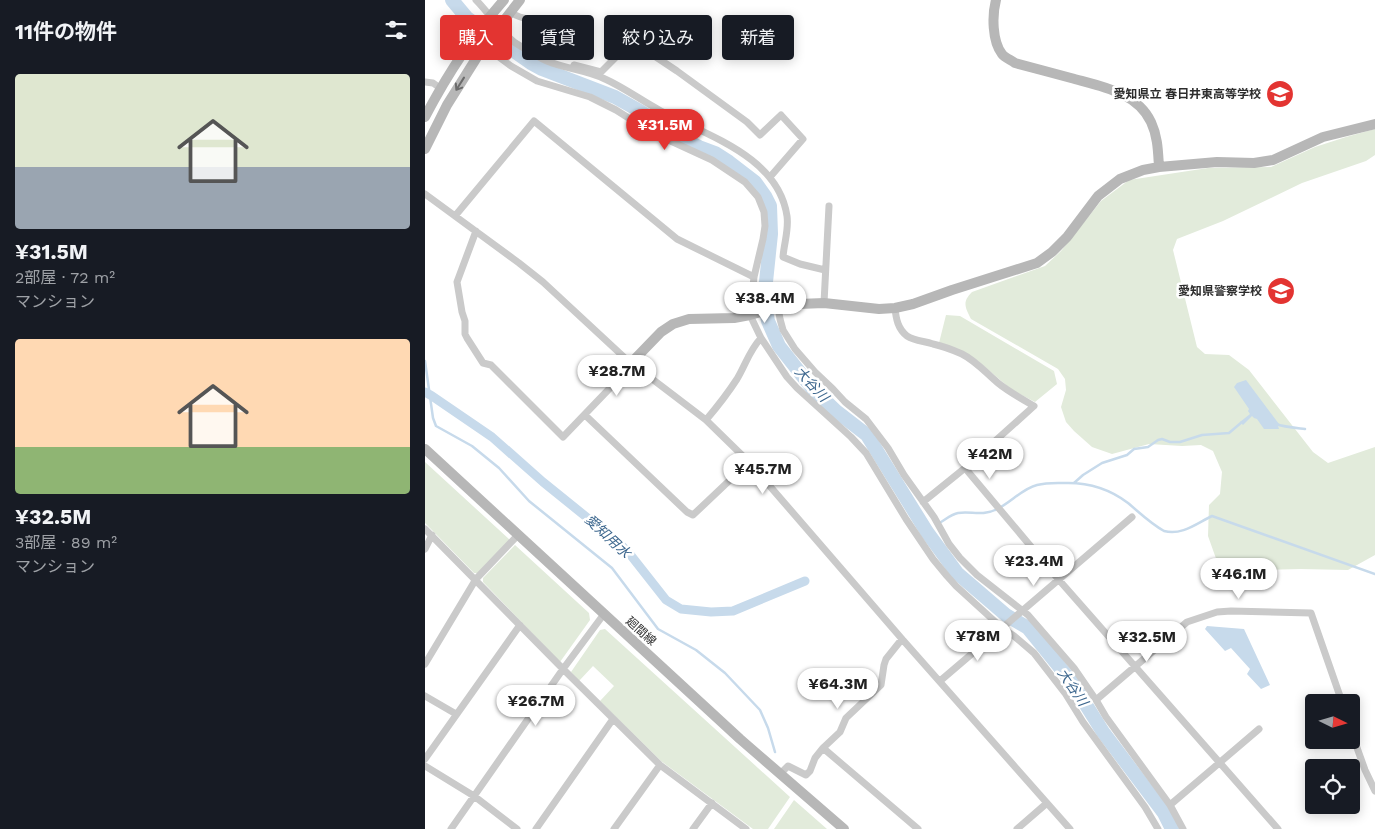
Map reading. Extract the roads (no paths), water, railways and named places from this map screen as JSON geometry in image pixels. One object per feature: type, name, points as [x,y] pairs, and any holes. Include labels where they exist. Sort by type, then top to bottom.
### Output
[{"type":"street","points":[[476,0],[487,15]]},
{"type":"street","points":[[491,15],[504,0]]},
{"type":"street","points":[[508,15],[520,0]]},
{"type":"street","points":[[996,0],[993,28],[995,42],[1003,56],[1015,63],[1111,89],[1135,101],[1151,122],[1157,138],[1159,167]]},
{"type":"street","points":[[510,12],[522,18]]},
{"type":"street","points":[[512,40],[547,60],[604,78],[661,112],[720,139],[749,158],[767,173],[777,187],[784,203],[787,216],[787,231],[783,257],[800,264],[825,270]]},
{"type":"street","points":[[564,66],[575,65],[601,72],[633,41],[747,122],[760,135],[781,115],[803,139],[770,178]]},
{"type":"street","points":[[425,116],[440,88],[459,60]]},
{"type":"street","points":[[425,149],[447,105],[476,60]]},
{"type":"street","points":[[504,60],[537,81],[590,97],[616,110],[649,132],[712,160],[745,182],[757,197],[764,212],[765,226],[749,315],[761,338],[787,377],[797,388],[866,453],[906,519],[947,576],[956,586],[1035,653],[1145,807],[1158,829]]},
{"type":"street","points":[[425,82],[433,83],[440,88]]},
{"type":"street","points":[[455,216],[534,122],[677,239],[755,277]]},
{"type":"street","points":[[476,231],[457,282],[465,321],[465,334],[483,362],[491,365],[563,437],[661,332],[673,324],[689,319],[733,318],[799,304],[824,303],[895,308],[913,304],[1037,263],[1052,252],[1067,237],[1098,196],[1120,179],[1143,170],[1217,162],[1254,163],[1273,160],[1323,137],[1375,124]]},
{"type":"street","points":[[425,194],[543,282],[632,364],[706,420],[749,462],[1070,829]]},
{"type":"street","points":[[824,303],[829,206]]},
{"type":"street","points":[[776,308],[783,330],[795,349],[815,372],[866,420],[888,448],[904,475],[934,517],[949,544],[960,558],[977,575],[1028,615],[1074,668],[1096,700],[1105,718],[1171,805],[1183,829]]},
{"type":"street","points":[[895,308],[896,320],[906,335],[915,340],[935,344],[962,354],[1010,392],[1034,406],[965,468],[923,502]]},
{"type":"street","points":[[706,420],[724,398],[738,377],[749,354],[761,338]]},
{"type":"street","points":[[585,415],[687,512],[693,515],[749,462]]},
{"type":"street","name":"廻間線","points":[[425,449],[740,739],[844,829]]},
{"type":"street","points":[[965,468],[1059,580],[1278,829]]},
{"type":"street","points":[[940,681],[1132,516]]},
{"type":"street","points":[[425,529],[660,765],[746,829]]},
{"type":"street","points":[[425,664],[476,579],[519,535]]},
{"type":"street","points":[[425,549],[432,536]]},
{"type":"street","points":[[1096,700],[1187,622],[1217,612],[1231,611],[1311,613],[1339,694]]},
{"type":"street","points":[[451,829],[563,669],[604,614]]},
{"type":"street","points":[[425,759],[520,625]]},
{"type":"street","points":[[781,773],[788,766],[802,774],[806,775],[809,773],[815,758],[840,732],[846,718],[881,685],[886,659],[902,639]]},
{"type":"street","points":[[425,696],[456,714]]},
{"type":"street","points":[[536,829],[613,719]]},
{"type":"street","points":[[1171,805],[1259,729]]},
{"type":"street","points":[[823,748],[917,829]]},
{"type":"street","points":[[1357,749],[1375,791]]},
{"type":"street","points":[[614,829],[660,765]]},
{"type":"street","points":[[425,766],[474,796],[517,829]]},
{"type":"street","points":[[693,829],[712,803]]},
{"type":"street","points":[[1017,829],[1047,803]]},
{"type":"water","points":[[1246,380],[1279,424],[1279,429],[1264,429],[1257,419],[1252,416],[1243,425],[1240,422],[1250,414],[1249,409],[1234,387],[1237,383]]},
{"type":"water","points":[[1207,626],[1244,629],[1270,685],[1261,689],[1247,674],[1250,669],[1231,648],[1225,651],[1205,629]]},
{"type":"waterway","name":"大谷川","points":[[452,0],[467,18],[531,63],[615,97],[674,134],[715,153],[755,182],[770,206],[771,234],[764,301],[768,321],[779,346],[812,388],[836,411],[867,435],[927,532],[957,573],[1006,615],[1028,628],[1071,681],[1103,732],[1164,813],[1172,829]]},
{"type":"waterway","points":[[425,361],[433,418],[436,426],[472,446],[499,468],[529,501],[612,568],[658,629],[696,650],[725,673],[760,710],[775,752]]},
{"type":"waterway","name":"愛知用水","points":[[425,392],[492,437],[543,482],[621,545],[666,600],[681,609],[711,612],[733,611],[805,581]]},
{"type":"waterway","points":[[1074,483],[1102,463],[1127,455],[1134,449],[1148,447],[1158,440],[1180,442],[1202,435],[1229,433],[1242,422]]},
{"type":"waterway","points":[[1276,424],[1305,429]]},
{"type":"waterway","points":[[941,522],[951,515],[958,513],[990,512],[1037,485],[1045,483],[1076,483],[1115,494],[1164,531],[1177,532],[1212,516],[1375,574]]},
{"type":"place","name":"愛知県立 春日井東高等学校","points":[[1280,94]]},
{"type":"place","name":"愛知県警察学校","points":[[1281,291]]}]
